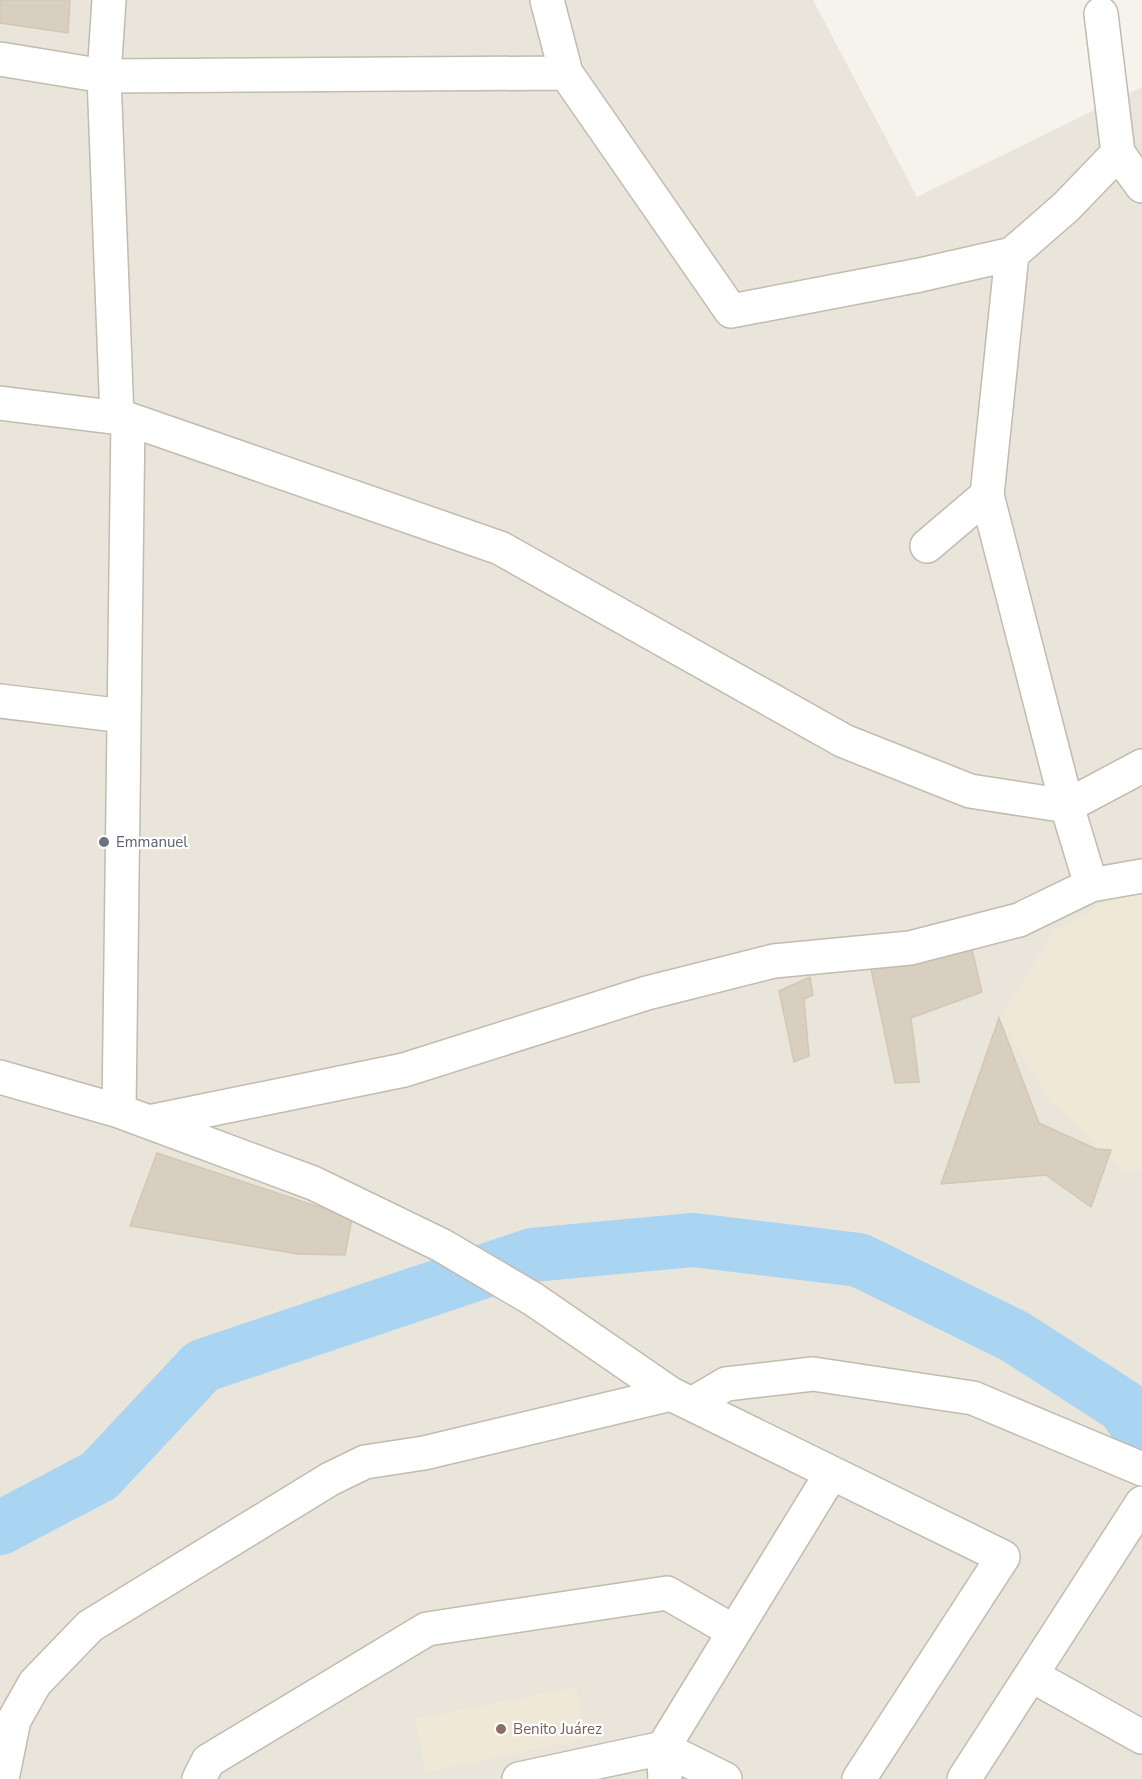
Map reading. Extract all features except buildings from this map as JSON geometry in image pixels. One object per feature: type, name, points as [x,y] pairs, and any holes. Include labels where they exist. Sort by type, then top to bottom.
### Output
[{"type":"street","points":[[109,0],[104,76],[122,419],[124,716],[119,1111]]},
{"type":"street","points":[[547,0],[566,73],[731,311],[920,275],[1012,254],[1066,207],[1118,153]]},
{"type":"street","points":[[1101,14],[1118,153],[1142,186]]},
{"type":"street","points":[[0,59],[104,76],[566,73]]},
{"type":"street","points":[[1012,254],[987,495],[1067,806],[1091,885]]},
{"type":"street","points":[[0,403],[122,419],[500,549],[844,741],[970,791],[1067,806],[1142,766]]},
{"type":"street","points":[[927,546],[987,495]]},
{"type":"street","points":[[0,701],[124,716]]},
{"type":"street","points":[[149,1122],[404,1070],[647,993],[774,962],[910,948],[1018,920],[1091,885],[1142,876]]},
{"type":"street","points":[[0,1077],[119,1111],[313,1183],[441,1245],[533,1299],[682,1399],[1003,1557],[859,1779]]},
{"type":"street","points":[[2,1779],[14,1720],[34,1683],[90,1626],[330,1479],[364,1462],[424,1453],[682,1399],[726,1384],[813,1374],[973,1398],[1142,1469]]},
{"type":"street","points":[[664,1764],[733,1631],[831,1474]]},
{"type":"street","points":[[964,1779],[1142,1503]]},
{"type":"street","points":[[199,1779],[208,1761],[427,1629],[667,1593],[733,1631]]},
{"type":"street","points":[[1031,1675],[1142,1737]]},
{"type":"street","points":[[519,1779],[664,1764],[725,1779]]},
{"type":"shaded area","points":[[0,0],[813,0],[917,197],[1142,87],[1142,1779],[0,1779]]},
{"type":"shaded area","points":[[1142,880],[1142,1170],[1123,1170],[1049,1100],[999,1018],[1054,932]]},
{"type":"shaded area","name":"Benito Juárez","points":[[576,1687],[586,1739],[426,1772],[415,1719]]},
{"type":"waterway","points":[[0,1528],[99,1476],[202,1366],[532,1255],[693,1240],[859,1260],[1014,1336],[1123,1406],[1142,1433]]},
{"type":"place","name":"Emmanuel","points":[[104,842]]},
{"type":"place","name":"Benito Juárez","points":[[501,1729]]}]
